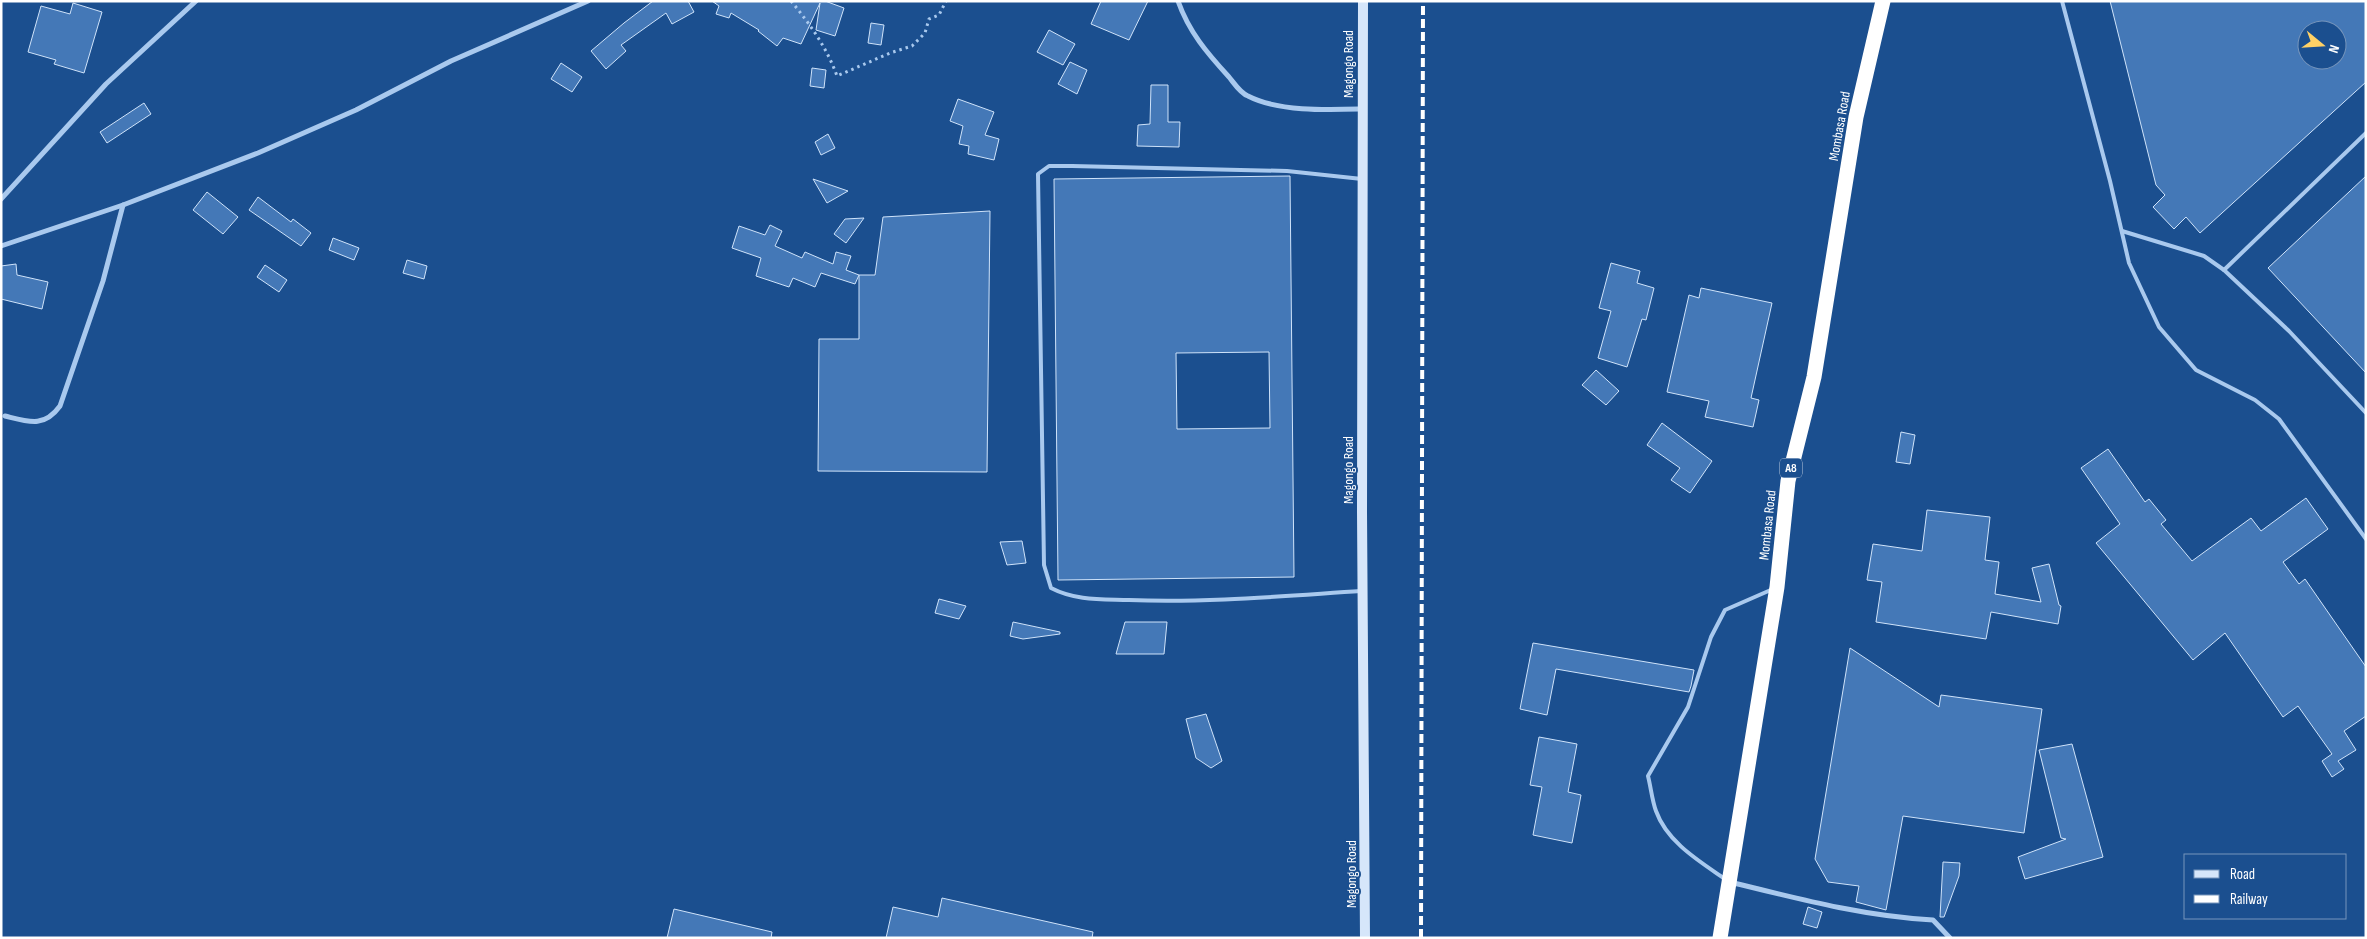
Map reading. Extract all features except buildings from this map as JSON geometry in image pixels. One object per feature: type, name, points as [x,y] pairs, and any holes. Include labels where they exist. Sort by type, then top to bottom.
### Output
[{"type":"highway","name":"Mombasa Road","points":[[1720,938],[1778,587],[1788,481],[1814,377],[1856,117],[1883,1]]},
{"type":"street","points":[[1,199],[106,84],[196,1]]},
{"type":"street","points":[[1,246],[122,206],[258,153],[356,110],[450,61],[588,1]]},
{"type":"street","points":[[1178,1],[1186,23],[1200,45],[1245,96],[1282,106],[1362,109]]},
{"type":"street","name":"Magongo Road","points":[[1363,1],[1365,938]]},
{"type":"street","points":[[5,416],[27,421],[41,421],[52,416],[60,406],[103,281],[122,206]]},
{"type":"street","points":[[1730,882],[1840,910],[1892,918],[1934,920],[1950,938]]},
{"type":"lane","points":[[2062,1],[2129,262],[2159,327],[2196,370],[2255,400],[2279,419],[2366,539]]},
{"type":"lane","points":[[2224,270],[2366,133]]},
{"type":"lane","points":[[1362,179],[1287,171],[1056,166],[1049,166],[1038,174],[1044,565],[1051,588],[1064,595],[1083,599],[1182,602],[1363,591]]},
{"type":"lane","points":[[2122,231],[2204,256],[2224,270],[2289,331],[2366,413]]},
{"type":"lane","points":[[1730,882],[1689,855],[1671,835],[1656,812],[1648,776],[1688,707],[1711,637],[1725,610],[1778,587]]},
{"type":"path","points":[[791,1],[812,28],[830,58],[837,76],[890,53],[912,46],[925,33],[929,19],[939,15],[946,1]]},
{"type":"railway","points":[[1421,938],[1423,1]]}]
